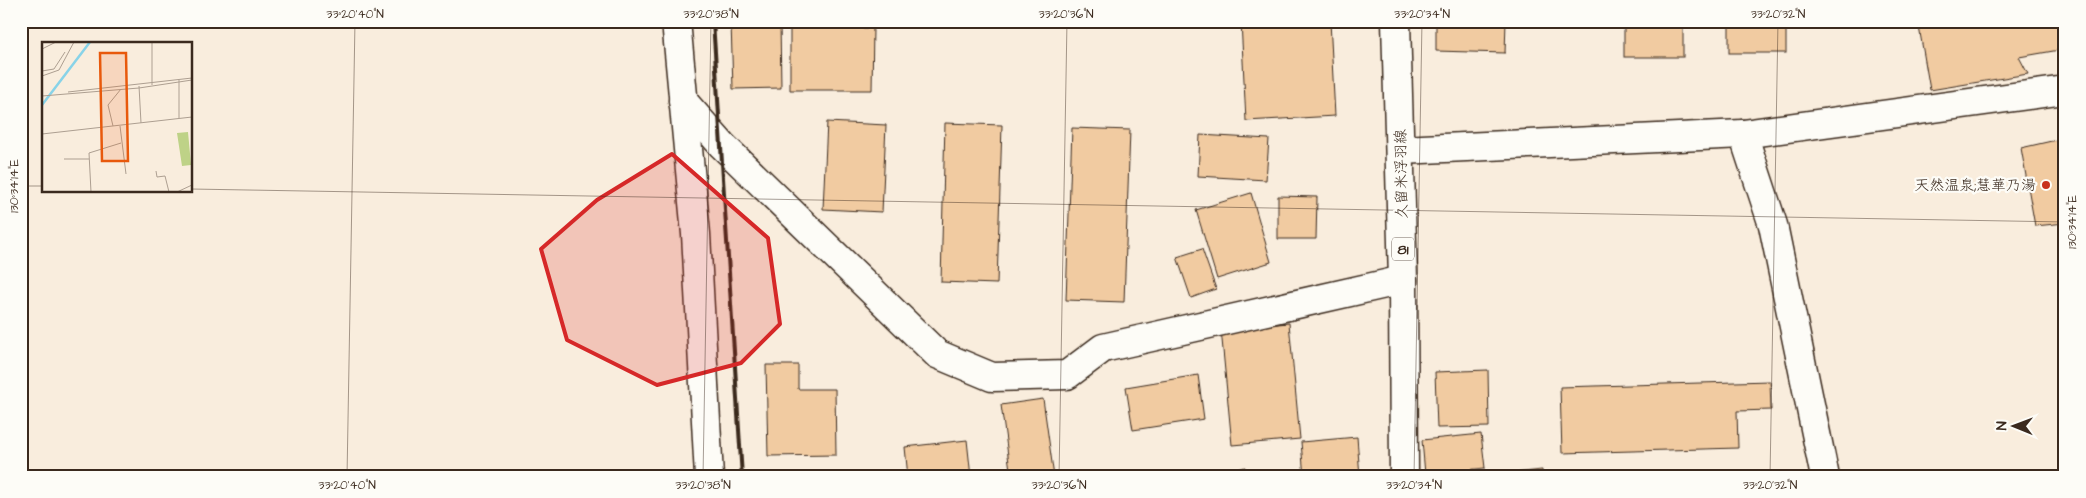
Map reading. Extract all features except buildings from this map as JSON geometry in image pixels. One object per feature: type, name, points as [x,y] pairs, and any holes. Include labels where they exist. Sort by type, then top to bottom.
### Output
[{"type":"street","points":[[676,21],[696,234],[709,477]]},
{"type":"street","name":"久留米浮羽線","points":[[1396,21],[1404,280],[1404,477]]},
{"type":"street","points":[[1401,150],[1743,134],[2065,90]]},
{"type":"street","points":[[683,101],[722,145],[937,354],[992,377],[1067,375],[1103,348],[1404,280]]},
{"type":"street","points":[[1743,134],[1773,225],[1825,477]]},
{"type":"highlighted area","points":[[672,154],[768,238],[780,324],[741,363],[657,385],[567,340],[541,249],[597,200]]},
{"type":"railway","points":[[713,21],[742,477]]},
{"type":"place","name":"天然温泉;慧華乃湯","points":[[2046,185]]}]
